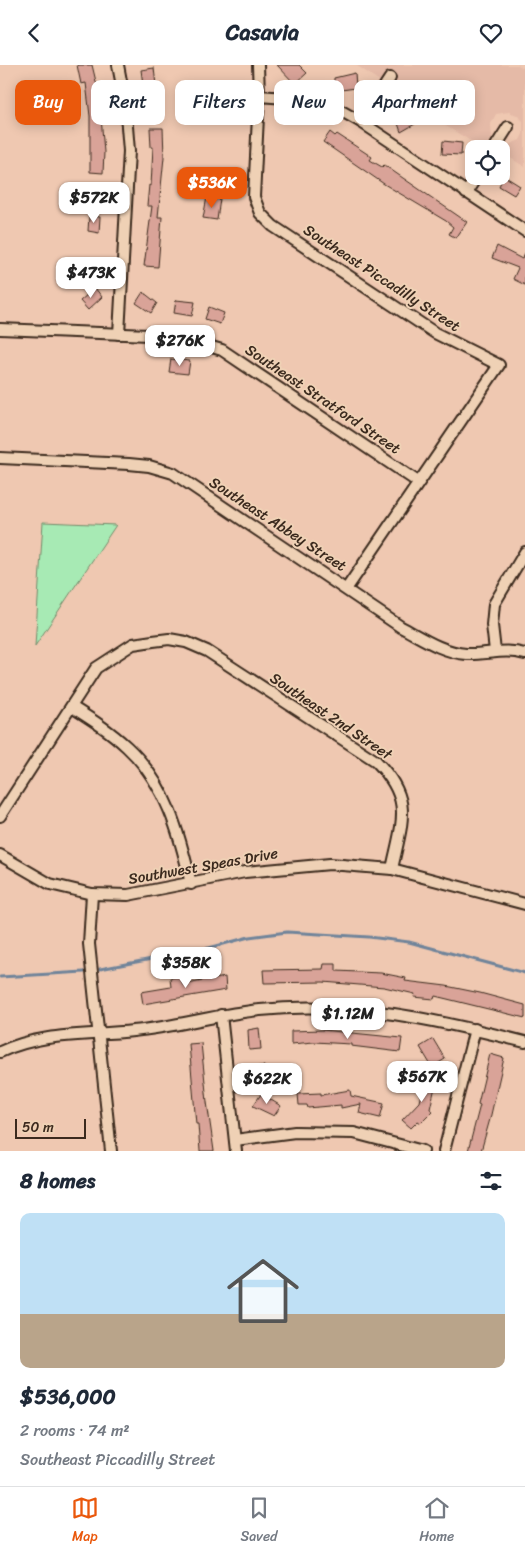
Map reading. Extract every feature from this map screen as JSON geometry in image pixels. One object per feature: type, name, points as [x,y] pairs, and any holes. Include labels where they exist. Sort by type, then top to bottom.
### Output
[{"type":"street","points":[[118,65],[125,102],[129,151],[119,333]]},
{"type":"street","name":"Southeast Piccadilly Street","points":[[258,65],[258,80]]},
{"type":"street","points":[[264,96],[312,100],[329,104],[354,118]]},
{"type":"street","name":"Southeast Piccadilly Street","points":[[258,125],[252,209],[273,226],[435,333],[499,365],[418,482]]},
{"type":"street","points":[[365,125],[525,231]]},
{"type":"street","points":[[500,140],[508,127]]},
{"type":"street","points":[[466,193],[471,185]]},
{"type":"street","name":"Southeast Stratford Street","points":[[0,329],[174,336],[222,350],[418,482]]},
{"type":"street","name":"Southeast Abbey Street","points":[[0,458],[129,464],[161,469],[173,473],[347,588],[401,627],[437,647],[466,654],[495,651],[517,651],[525,654]]},
{"type":"street","points":[[347,588],[418,482]]},
{"type":"street","points":[[495,651],[492,625],[494,604],[525,552]]},
{"type":"street","name":"Southeast 2nd Street","points":[[0,816],[96,669],[133,645],[169,639],[196,646],[206,651],[376,761],[391,776],[401,795],[403,814],[392,869]]},
{"type":"street","points":[[72,707],[106,729],[129,748],[149,774],[174,818],[191,884]]},
{"type":"street","name":"Southwest Speas Drive","points":[[0,855],[50,884],[92,894],[128,895],[191,884],[245,871],[330,865],[392,869],[525,904]]},
{"type":"street","points":[[92,894],[89,944],[111,1151]]},
{"type":"street","points":[[0,1052],[37,1039],[134,1031],[260,1009],[306,1007],[363,1009],[475,1029],[525,1042]]},
{"type":"street","points":[[222,1015],[236,1151]]},
{"type":"street","points":[[444,1151],[475,1029]]},
{"type":"street","points":[[235,1140],[295,1133],[354,1133],[423,1151]]},
{"type":"shaded area","points":[[356,65],[518,65],[525,69],[525,167],[510,158],[510,144],[520,140],[523,134],[523,121],[517,115],[509,112],[496,114],[491,124],[491,140],[469,140],[444,125],[475,125],[475,80],[378,80]]},
{"type":"green space","points":[[43,522],[116,525],[35,646]]},
{"type":"building","points":[[77,65],[92,65],[96,80],[91,80],[91,125],[102,125],[104,152],[103,173],[90,172],[90,116],[86,83],[81,84]]},
{"type":"building","points":[[277,65],[299,65],[307,73],[299,80],[291,80]]},
{"type":"building","points":[[154,68],[155,80],[142,80],[141,70]]},
{"type":"building","points":[[355,73],[354,88],[344,90],[344,80],[334,80],[334,78]]},
{"type":"building","points":[[399,125],[413,125],[401,132]]},
{"type":"building","points":[[150,128],[163,128],[164,157],[158,217],[162,217],[158,267],[144,266],[152,206],[147,206],[149,185],[151,186],[153,147],[151,147]]},
{"type":"building","points":[[330,132],[335,136],[337,134],[372,157],[370,160],[382,167],[384,165],[467,222],[456,238],[449,234],[453,227],[446,221],[384,184],[323,142]]},
{"type":"building","points":[[443,141],[462,143],[461,155],[442,154]]},
{"type":"building","points":[[510,180],[520,186],[514,195],[499,186],[510,185]]},
{"type":"building","points":[[207,197],[220,199],[217,220],[203,218]]},
{"type":"building","points":[[89,216],[100,217],[99,233],[88,231]]},
{"type":"building","points":[[497,246],[522,259],[525,253],[525,285],[513,279],[518,268],[492,258]]},
{"type":"building","points":[[95,288],[102,297],[88,310],[80,301]]},
{"type":"building","points":[[143,292],[157,303],[151,313],[136,303]]},
{"type":"building","points":[[176,300],[195,302],[192,316],[174,313]]},
{"type":"building","points":[[209,307],[224,313],[220,324],[205,319]]},
{"type":"building","points":[[171,359],[190,361],[188,374],[169,372]]},
{"type":"building","points":[[324,964],[336,964],[336,971],[381,973],[406,978],[405,981],[446,986],[525,1005],[525,1018],[435,996],[434,999],[414,997],[415,994],[384,987],[323,982],[264,983],[263,970],[323,969]]},
{"type":"building","points":[[214,971],[215,979],[225,977],[226,990],[143,1004],[141,992],[171,987],[170,978],[181,976],[183,985],[202,981],[201,973]]},
{"type":"building","points":[[259,1028],[261,1049],[249,1050],[248,1030]]},
{"type":"building","points":[[322,1030],[402,1038],[400,1052],[351,1046],[351,1044],[314,1042],[291,1044],[291,1031]]},
{"type":"building","points":[[433,1039],[445,1059],[432,1067],[420,1047]]},
{"type":"building","points":[[201,1043],[214,1151],[200,1151],[198,1124],[196,1124],[189,1044]]},
{"type":"building","points":[[490,1054],[504,1058],[481,1151],[468,1151],[480,1105],[478,1104]]},
{"type":"building","points":[[264,1066],[266,1083],[254,1085],[251,1067]]},
{"type":"building","points":[[425,1075],[437,1078],[430,1109],[433,1111],[421,1123],[418,1121],[411,1128],[402,1120],[419,1102]]},
{"type":"building","points":[[350,1090],[351,1096],[384,1103],[380,1118],[359,1113],[361,1104],[341,1108],[341,1105],[308,1108],[307,1105],[299,1105],[298,1094],[321,1093],[321,1095]]},
{"type":"building","points":[[261,1094],[281,1106],[274,1116],[253,1106]]},
{"type":"waterway","points":[[100,969],[209,948],[249,937],[287,932],[369,937],[409,942],[525,973]]},
{"type":"waterway","points":[[0,977],[84,972]]}]
